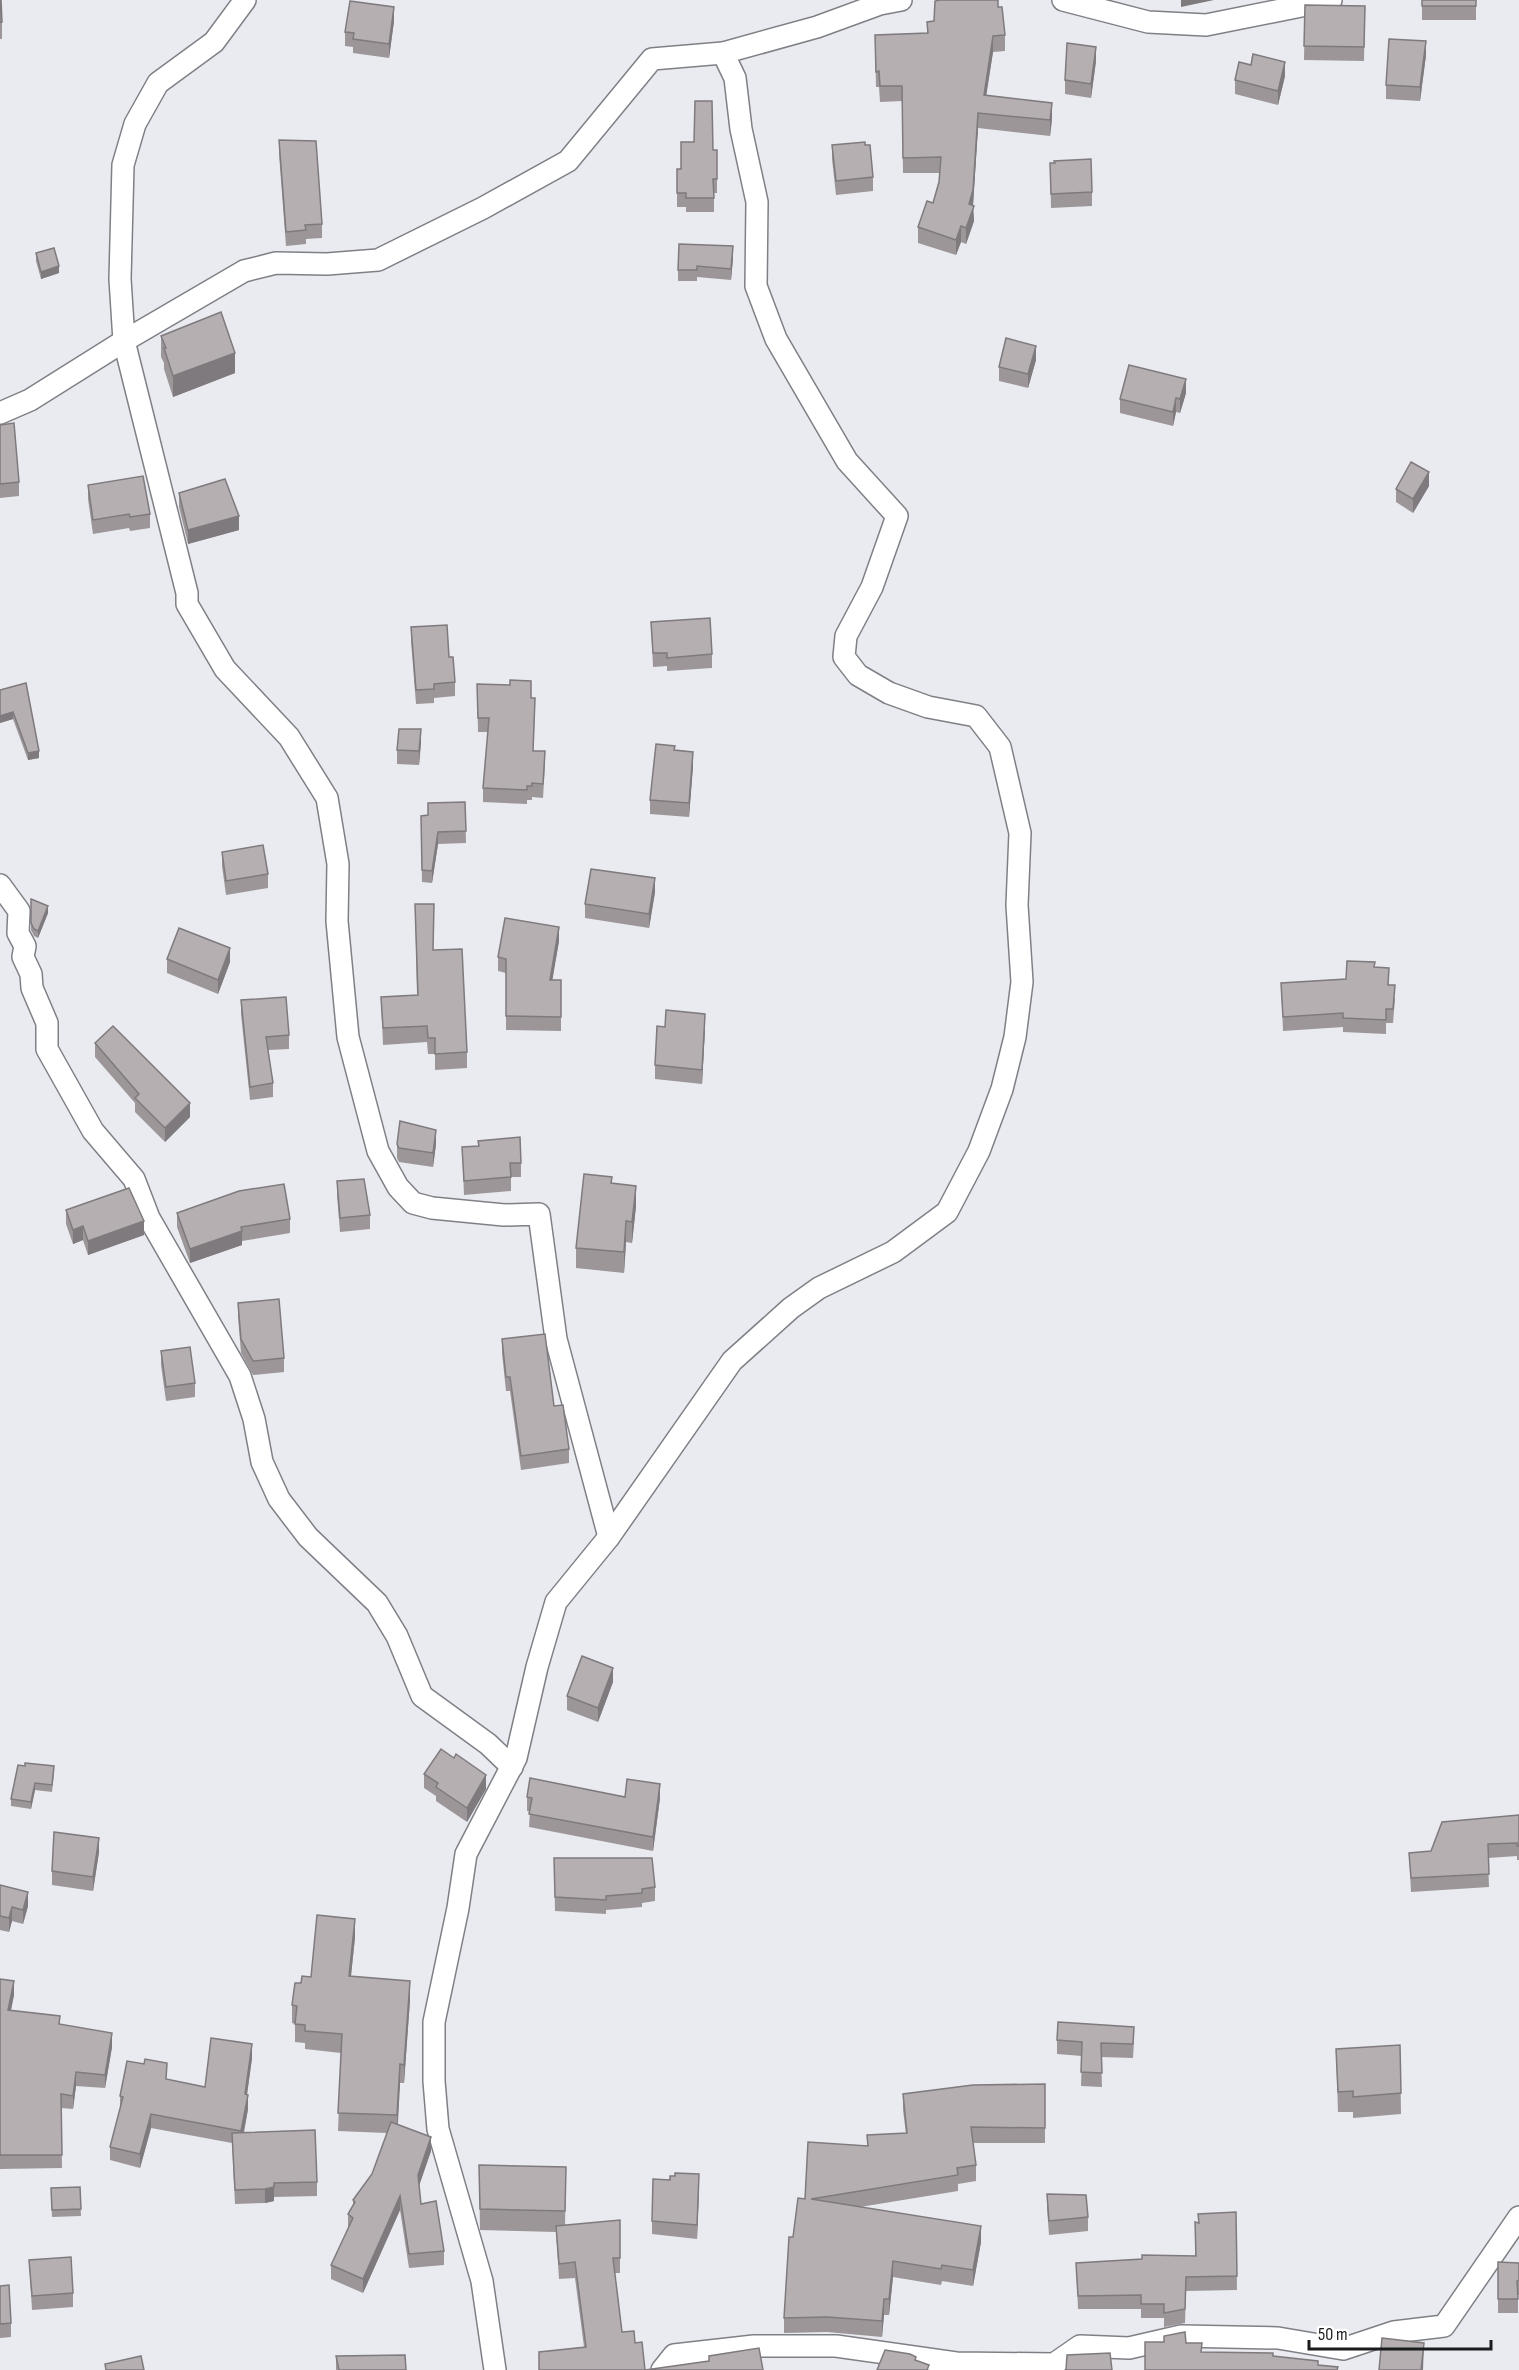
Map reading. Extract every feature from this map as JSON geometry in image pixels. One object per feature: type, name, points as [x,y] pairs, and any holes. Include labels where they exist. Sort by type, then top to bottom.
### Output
[{"type":"street","points":[[245,0],[214,42],[158,83],[135,124],[123,165],[120,279],[124,341],[187,592],[187,604],[225,669],[289,737],[327,798],[338,864],[337,921],[348,1037],[378,1151],[398,1187],[413,1203],[432,1208],[504,1215],[539,1214],[556,1339],[609,1537]]},
{"type":"street","points":[[0,413],[30,400],[124,341],[244,271],[276,263],[327,264],[378,260],[483,208],[568,160],[652,59],[723,53],[817,27],[880,4],[901,0]]},
{"type":"street","points":[[1063,0],[1148,22],[1206,25],[1331,0]]},
{"type":"street","points":[[495,2370],[482,2282],[438,2128],[434,2081],[434,2022],[458,1908],[466,1854],[512,1767],[556,1602],[609,1537],[732,1361],[791,1308],[819,1288],[892,1252],[946,1212],[979,1150],[1002,1089],[1015,1037],[1022,982],[1017,905],[1020,833],[1000,747],[976,716],[928,706],[889,693],[858,675],[844,657],[846,636],[872,587],[897,516],[847,461],[776,339],[756,286],[757,202],[741,129],[735,78],[723,53]]},
{"type":"street","points":[[0,885],[19,911],[18,933],[25,945],[23,957],[31,974],[32,988],[47,1023],[47,1049],[93,1131],[134,1179],[149,1218],[240,1376],[254,1419],[262,1462],[279,1499],[308,1537],[376,1603],[397,1636],[422,1696],[488,1744],[512,1767]]},
{"type":"street","points":[[662,2370],[674,2355],[754,2346],[836,2346],[956,2363],[1054,2364],[1080,2346],[1129,2348],[1181,2336],[1278,2338],[1343,2349],[1394,2332],[1444,2326],[1519,2217]]},
{"type":"building","points":[[1,0],[2,22],[0,22]]},
{"type":"building","points":[[998,0],[998,7],[1002,7],[1005,35],[993,36],[984,95],[1052,103],[1050,120],[978,113],[973,190],[969,204],[974,206],[966,228],[961,226],[956,240],[918,227],[927,201],[933,203],[939,182],[941,157],[903,158],[902,86],[880,86],[879,71],[876,72],[875,35],[928,33],[927,22],[934,21],[935,1]]},
{"type":"building","points":[[1422,0],[1476,0],[1476,6],[1422,6]]},
{"type":"building","points":[[350,1],[394,7],[389,44],[353,39],[354,33],[345,32]]},
{"type":"building","points":[[1305,5],[1365,6],[1364,47],[1304,46]]},
{"type":"building","points":[[1389,39],[1426,41],[1420,87],[1386,85]]},
{"type":"building","points":[[1067,43],[1096,47],[1091,84],[1065,80]]},
{"type":"building","points":[[1253,54],[1285,62],[1278,91],[1235,80],[1239,62],[1251,65]]},
{"type":"building","points":[[695,101],[712,101],[713,150],[717,150],[717,179],[713,179],[714,198],[686,198],[686,193],[677,193],[677,169],[681,169],[681,142],[694,142]]},
{"type":"building","points":[[279,140],[316,141],[322,224],[305,225],[306,230],[286,232]]},
{"type":"building","points":[[865,142],[865,145],[870,145],[873,177],[836,181],[832,145]]},
{"type":"building","points":[[1091,159],[1092,192],[1051,194],[1050,163]]},
{"type":"building","points":[[679,244],[733,246],[731,269],[697,266],[697,270],[678,270]]},
{"type":"building","points":[[54,248],[59,266],[41,272],[36,253]]},
{"type":"building","points":[[221,312],[235,353],[173,376],[161,336]]},
{"type":"building","points":[[1006,338],[1036,346],[1028,374],[999,367]]},
{"type":"building","points":[[1129,365],[1186,379],[1180,399],[1176,398],[1173,412],[1120,399]]},
{"type":"building","points":[[14,423],[19,482],[0,484],[0,425]]},
{"type":"building","points":[[1411,462],[1429,472],[1413,499],[1396,489]]},
{"type":"building","points":[[143,476],[150,514],[130,517],[129,514],[93,520],[88,485]]},
{"type":"building","points":[[225,479],[239,516],[188,530],[179,493]]},
{"type":"building","points":[[710,618],[712,654],[667,658],[667,653],[653,653],[651,622]]},
{"type":"building","points":[[447,625],[449,657],[453,657],[455,682],[434,684],[434,689],[416,690],[411,627]]},
{"type":"building","points":[[510,680],[531,681],[531,698],[535,698],[533,751],[545,751],[543,784],[532,783],[532,786],[527,786],[527,790],[483,788],[489,718],[478,718],[477,684],[510,685]]},
{"type":"building","points":[[26,683],[39,751],[28,753],[13,712],[0,716],[0,690]]},
{"type":"building","points":[[399,729],[421,729],[419,751],[397,750]]},
{"type":"building","points":[[656,744],[675,746],[674,750],[693,752],[689,803],[650,800]]},
{"type":"building","points":[[465,802],[466,831],[438,832],[432,871],[422,870],[421,816],[428,815],[428,803]]},
{"type":"building","points":[[263,845],[268,874],[226,881],[222,852]]},
{"type":"building","points":[[591,869],[655,878],[649,914],[585,904]]},
{"type":"building","points":[[31,899],[48,906],[38,931],[31,923]]},
{"type":"building","points":[[415,904],[434,904],[433,950],[462,949],[467,1052],[435,1054],[435,1038],[428,1038],[427,1026],[383,1028],[381,997],[418,995]]},
{"type":"building","points":[[505,918],[559,927],[550,980],[561,980],[561,1017],[506,1016],[506,959],[498,957]]},
{"type":"building","points":[[179,928],[230,948],[218,980],[167,959]]},
{"type":"building","points":[[1347,961],[1375,962],[1374,967],[1389,968],[1388,985],[1395,985],[1393,1009],[1386,1009],[1386,1020],[1343,1018],[1343,1013],[1283,1017],[1281,983],[1346,979]]},
{"type":"building","points":[[286,997],[289,1035],[266,1037],[273,1083],[250,1087],[241,1000]]},
{"type":"building","points":[[666,1010],[705,1014],[702,1070],[655,1065],[657,1026],[665,1027]]},
{"type":"building","points":[[113,1026],[190,1103],[165,1128],[135,1098],[139,1094],[95,1043]]},
{"type":"building","points":[[400,1121],[436,1130],[433,1153],[399,1148],[397,1144]]},
{"type":"building","points":[[520,1137],[521,1163],[510,1163],[511,1177],[464,1181],[462,1147],[479,1146],[478,1141]]},
{"type":"building","points":[[584,1174],[612,1177],[611,1183],[636,1186],[632,1222],[626,1221],[624,1252],[576,1248]]},
{"type":"building","points":[[364,1179],[370,1215],[340,1218],[337,1181]]},
{"type":"building","points":[[284,1184],[290,1219],[241,1227],[242,1231],[190,1249],[177,1213],[239,1191]]},
{"type":"building","points":[[129,1188],[144,1221],[88,1241],[83,1226],[73,1230],[66,1210]]},
{"type":"building","points":[[279,1299],[284,1358],[253,1361],[241,1339],[238,1303]]},
{"type":"building","points":[[545,1334],[554,1406],[563,1405],[569,1449],[521,1456],[510,1377],[506,1377],[502,1339]]},
{"type":"building","points":[[190,1347],[195,1383],[166,1387],[161,1351]]},
{"type":"building","points":[[582,1656],[613,1668],[598,1708],[567,1696]]},
{"type":"building","points":[[441,1749],[454,1758],[456,1754],[486,1775],[467,1808],[436,1787],[438,1783],[424,1774]]},
{"type":"building","points":[[25,1763],[54,1766],[52,1785],[35,1783],[31,1802],[11,1799],[18,1765],[25,1766]]},
{"type":"building","points":[[530,1778],[625,1797],[627,1779],[660,1784],[653,1837],[529,1814],[532,1798],[527,1797]]},
{"type":"building","points":[[1519,1815],[1519,1846],[1517,1843],[1488,1844],[1489,1874],[1411,1878],[1409,1853],[1431,1851],[1442,1822]]},
{"type":"building","points":[[54,1832],[99,1838],[93,1877],[52,1871]]},
{"type":"building","points":[[554,1858],[652,1858],[655,1887],[642,1889],[642,1893],[606,1896],[606,1900],[555,1897]]},
{"type":"building","points":[[0,1885],[28,1892],[23,1910],[12,1907],[9,1918],[0,1916]]},
{"type":"building","points":[[317,1915],[355,1919],[349,1976],[410,1981],[404,2065],[400,2064],[397,2115],[338,2113],[342,2034],[305,2031],[305,2025],[295,2024],[297,2006],[292,2005],[295,1983],[301,1983],[302,1976],[311,1977]]},
{"type":"building","points":[[0,1979],[14,1981],[8,2010],[60,2016],[59,2024],[112,2033],[105,2075],[76,2072],[73,2096],[61,2094],[62,2155],[0,2155]]},
{"type":"building","points":[[1058,2022],[1134,2027],[1133,2044],[1101,2043],[1102,2073],[1081,2072],[1082,2042],[1057,2040]]},
{"type":"building","points":[[211,2038],[252,2044],[245,2094],[248,2095],[241,2131],[151,2114],[140,2154],[110,2147],[123,2097],[120,2096],[127,2061],[144,2064],[145,2059],[167,2063],[166,2079],[205,2087]]},
{"type":"building","points":[[1400,2045],[1401,2093],[1353,2097],[1353,2091],[1338,2092],[1336,2049]]},
{"type":"building","points":[[1045,2084],[1045,2128],[971,2127],[976,2165],[957,2168],[958,2175],[811,2199],[981,2226],[973,2270],[942,2265],[941,2269],[893,2261],[889,2299],[884,2299],[882,2321],[827,2317],[784,2318],[789,2237],[793,2237],[798,2198],[805,2199],[808,2142],[868,2146],[867,2135],[907,2133],[903,2094],[973,2085]]},
{"type":"building","points":[[391,2122],[431,2137],[418,2175],[421,2204],[436,2201],[444,2251],[409,2254],[400,2196],[363,2279],[331,2265],[353,2218],[348,2214],[355,2202],[353,2200],[372,2174]]},
{"type":"building","points":[[315,2130],[317,2182],[274,2183],[274,2187],[265,2189],[235,2190],[232,2133]]},
{"type":"building","points":[[479,2165],[566,2167],[565,2211],[480,2209]]},
{"type":"building","points":[[675,2173],[699,2174],[697,2225],[652,2221],[653,2179],[670,2180],[670,2176],[675,2176]]},
{"type":"building","points":[[80,2187],[81,2209],[52,2210],[51,2188]]},
{"type":"building","points":[[1047,2194],[1086,2195],[1088,2217],[1049,2221]]},
{"type":"building","points":[[1236,2212],[1237,2276],[1186,2277],[1185,2309],[1164,2313],[1164,2304],[1141,2304],[1141,2295],[1078,2296],[1076,2263],[1142,2259],[1142,2255],[1196,2256],[1195,2222],[1199,2223],[1198,2214]]},
{"type":"building","points":[[620,2220],[620,2258],[613,2258],[622,2332],[634,2331],[635,2343],[642,2342],[645,2370],[539,2370],[539,2352],[586,2347],[575,2262],[559,2264],[556,2226]]},
{"type":"building","points":[[71,2257],[73,2293],[32,2296],[29,2260]]},
{"type":"building","points":[[1498,2262],[1519,2263],[1518,2299],[1498,2299]]},
{"type":"building","points":[[9,2285],[11,2323],[0,2324],[0,2286]]},
{"type":"building","points":[[1185,2332],[1186,2343],[1202,2343],[1201,2352],[1273,2353],[1273,2356],[1318,2361],[1318,2365],[1338,2367],[1337,2370],[1145,2370],[1145,2342],[1164,2342],[1164,2336]]},
{"type":"building","points":[[1382,2338],[1424,2343],[1421,2370],[1379,2370]]},
{"type":"building","points":[[759,2348],[763,2370],[645,2370],[709,2361],[709,2356]]},
{"type":"building","points":[[885,2350],[910,2354],[916,2357],[915,2360],[929,2365],[927,2370],[877,2370]]},
{"type":"building","points":[[1110,2353],[1112,2370],[1066,2370],[1067,2355]]},
{"type":"building","points":[[405,2355],[406,2370],[339,2370],[336,2356]]},
{"type":"building","points":[[141,2356],[144,2370],[106,2370],[105,2364]]}]
